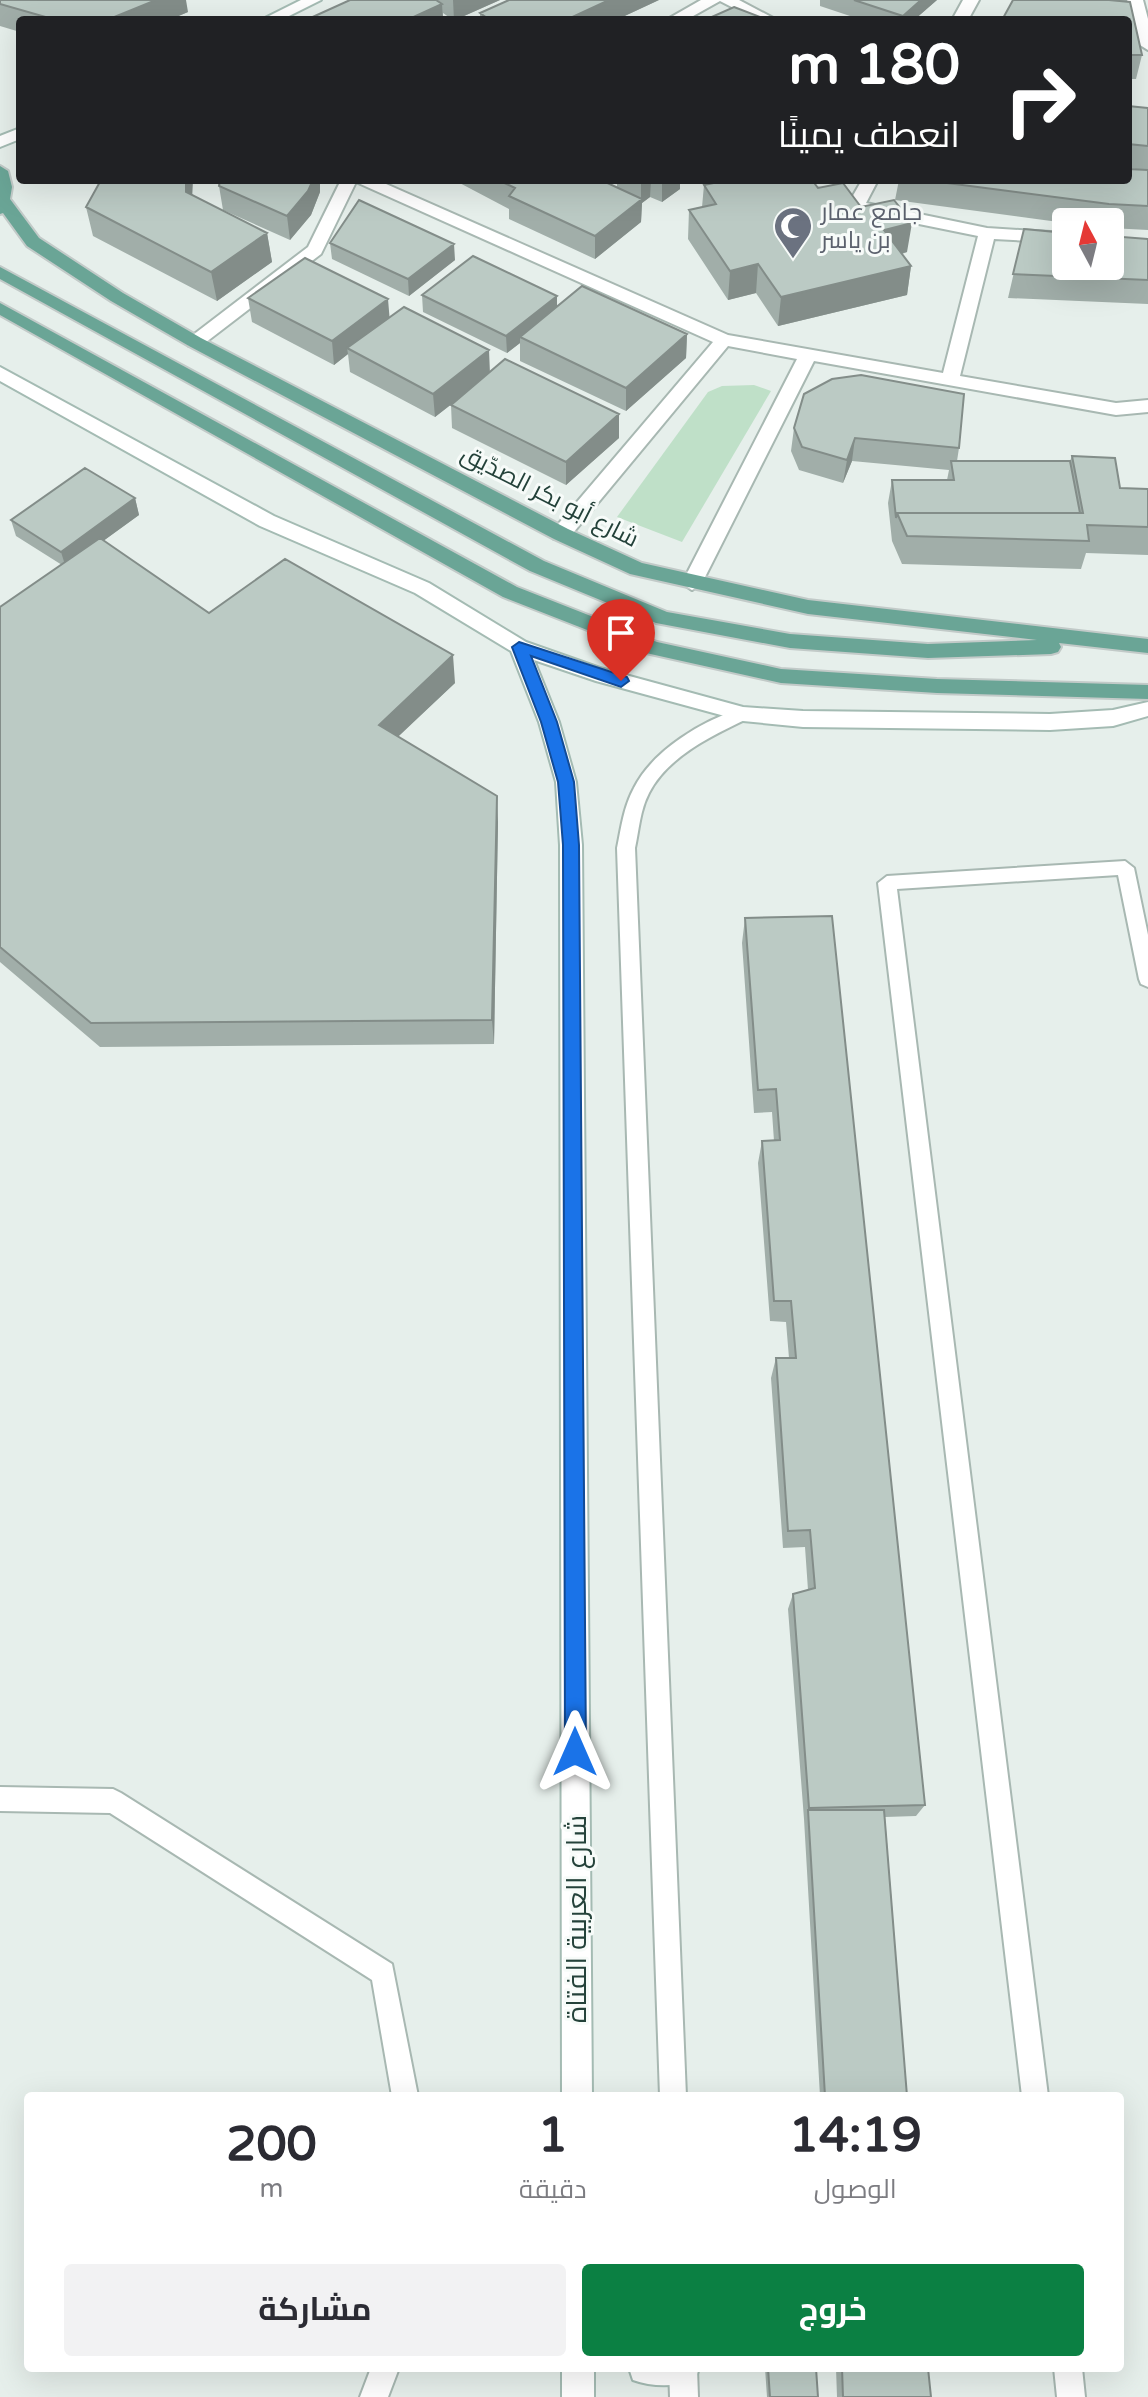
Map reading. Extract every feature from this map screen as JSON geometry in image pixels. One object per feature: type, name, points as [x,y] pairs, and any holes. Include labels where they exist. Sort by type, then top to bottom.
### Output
[{"type":"main road","points":[[0,171],[2,205]]},
{"type":"main road","name":"شارع أبو بكر الصدّيق","points":[[2,205],[33,242],[117,297],[195,342],[561,534],[637,569],[808,607],[1139,645]]},
{"type":"main road","points":[[0,272],[537,566],[663,618],[790,641],[928,651],[1139,645]]},
{"type":"main road","points":[[0,308],[510,592],[653,648],[781,676],[937,686],[1148,692]]},
{"type":"street","points":[[278,11],[313,0]]},
{"type":"street","points":[[682,16],[713,0]]},
{"type":"street","points":[[727,0],[761,16]]},
{"type":"street","points":[[1135,0],[1148,45]]},
{"type":"street","points":[[195,342],[315,250],[347,184]]},
{"type":"street","points":[[372,184],[724,340],[1116,409],[1148,406]]},
{"type":"street","points":[[787,184],[856,206],[987,233],[1052,237]]},
{"type":"street","points":[[856,206],[868,184]]},
{"type":"street","points":[[950,380],[987,233]]},
{"type":"street","points":[[561,534],[724,340]]},
{"type":"street","points":[[692,583],[808,355]]},
{"type":"street","points":[[0,373],[267,521],[422,588],[519,647],[596,674],[743,714],[863,721],[1050,722],[1113,718],[1148,709]]},
{"type":"street","name":"شارع العربية الفتاة","points":[[519,647],[549,722],[566,782],[571,845],[577,2092]]},
{"type":"street","points":[[578,2372],[578,2397]]},
{"type":"lane","points":[[673,2092],[626,848],[635,801],[664,760],[707,730],[743,714]]},
{"type":"lane","points":[[1035,2092],[887,883],[1125,868],[1148,979]]},
{"type":"lane","points":[[0,1799],[113,1801],[383,1973],[404,2092]]},
{"type":"lane","points":[[374,2397],[383,2372]]},
{"type":"lane","points":[[683,2372],[684,2397]]},
{"type":"lane","points":[[1068,2372],[1071,2397]]},
{"type":"green space","points":[[754,385],[771,391],[682,542],[617,517],[708,392],[722,386]]},
{"type":"building","points":[[0,0],[156,0],[117,16],[42,16],[0,4]]},
{"type":"building","points":[[350,0],[436,0],[442,4],[416,16],[315,16]]},
{"type":"building","points":[[509,0],[609,0],[575,16],[484,16],[480,13]]},
{"type":"building","points":[[854,0],[921,0],[903,16]]},
{"type":"building","points":[[1013,0],[1130,2],[1142,55],[1132,55],[1132,16],[1004,16]]},
{"type":"building","points":[[734,7],[758,16],[714,16]]},
{"type":"building","points":[[1132,106],[1148,108],[1148,146],[1132,144]]},
{"type":"building","points":[[1132,169],[1148,170],[1148,206],[1109,204],[955,184],[1132,184]]},
{"type":"building","points":[[99,184],[186,184],[186,192],[267,233],[211,272],[86,207]]},
{"type":"building","points":[[219,184],[311,184],[287,216]]},
{"type":"building","points":[[506,184],[610,184],[642,199],[595,236],[509,196],[515,188]]},
{"type":"building","points":[[815,184],[818,188],[844,184],[861,207],[894,200],[912,223],[884,230],[911,266],[781,297],[758,264],[730,271],[689,210],[716,204],[704,185]]},
{"type":"building","points":[[359,200],[454,244],[408,279],[330,243]]},
{"type":"building","points":[[1024,229],[1052,232],[1052,276],[1013,274]]},
{"type":"building","points":[[1124,237],[1148,239],[1148,280],[1124,279]]},
{"type":"building","points":[[473,256],[557,296],[506,336],[422,295]]},
{"type":"building","points":[[305,258],[388,299],[332,341],[248,298]]},
{"type":"building","points":[[582,286],[687,334],[626,388],[520,337]]},
{"type":"building","points":[[404,307],[489,350],[433,394],[347,348]]},
{"type":"building","points":[[505,359],[619,414],[566,462],[451,405]]},
{"type":"building","points":[[861,375],[964,394],[959,448],[855,438],[847,460],[802,447],[794,428],[804,394],[832,379]]},
{"type":"building","points":[[1072,456],[1115,458],[1120,488],[1148,489],[1148,527],[1087,525],[1089,541],[907,536],[897,513],[1083,513]]},
{"type":"building","points":[[951,461],[1070,461],[1080,513],[897,513],[896,518],[892,480],[954,480]]},
{"type":"building","points":[[85,468],[135,498],[61,552],[11,520]]},
{"type":"building","points":[[100,538],[209,613],[285,559],[453,655],[379,725],[497,796],[492,1020],[91,1023],[0,947],[0,607]]},
{"type":"building","points":[[832,916],[925,1805],[809,1808],[793,1594],[815,1588],[810,1530],[788,1531],[776,1358],[796,1358],[791,1301],[774,1301],[762,1141],[780,1140],[776,1089],[758,1090],[745,918]]},
{"type":"building","points":[[808,1810],[884,1810],[907,2092],[825,2092]]},
{"type":"building","points":[[768,2372],[816,2372],[818,2397],[770,2397]]},
{"type":"building","points":[[842,2372],[928,2372],[931,2397],[843,2397]]},
{"type":"place","name":"جامع عمار بن ياسر","points":[[793,260]]},
{"type":"route","points":[[575,1752],[571,845],[566,782],[549,722],[519,647],[621,681]]}]
